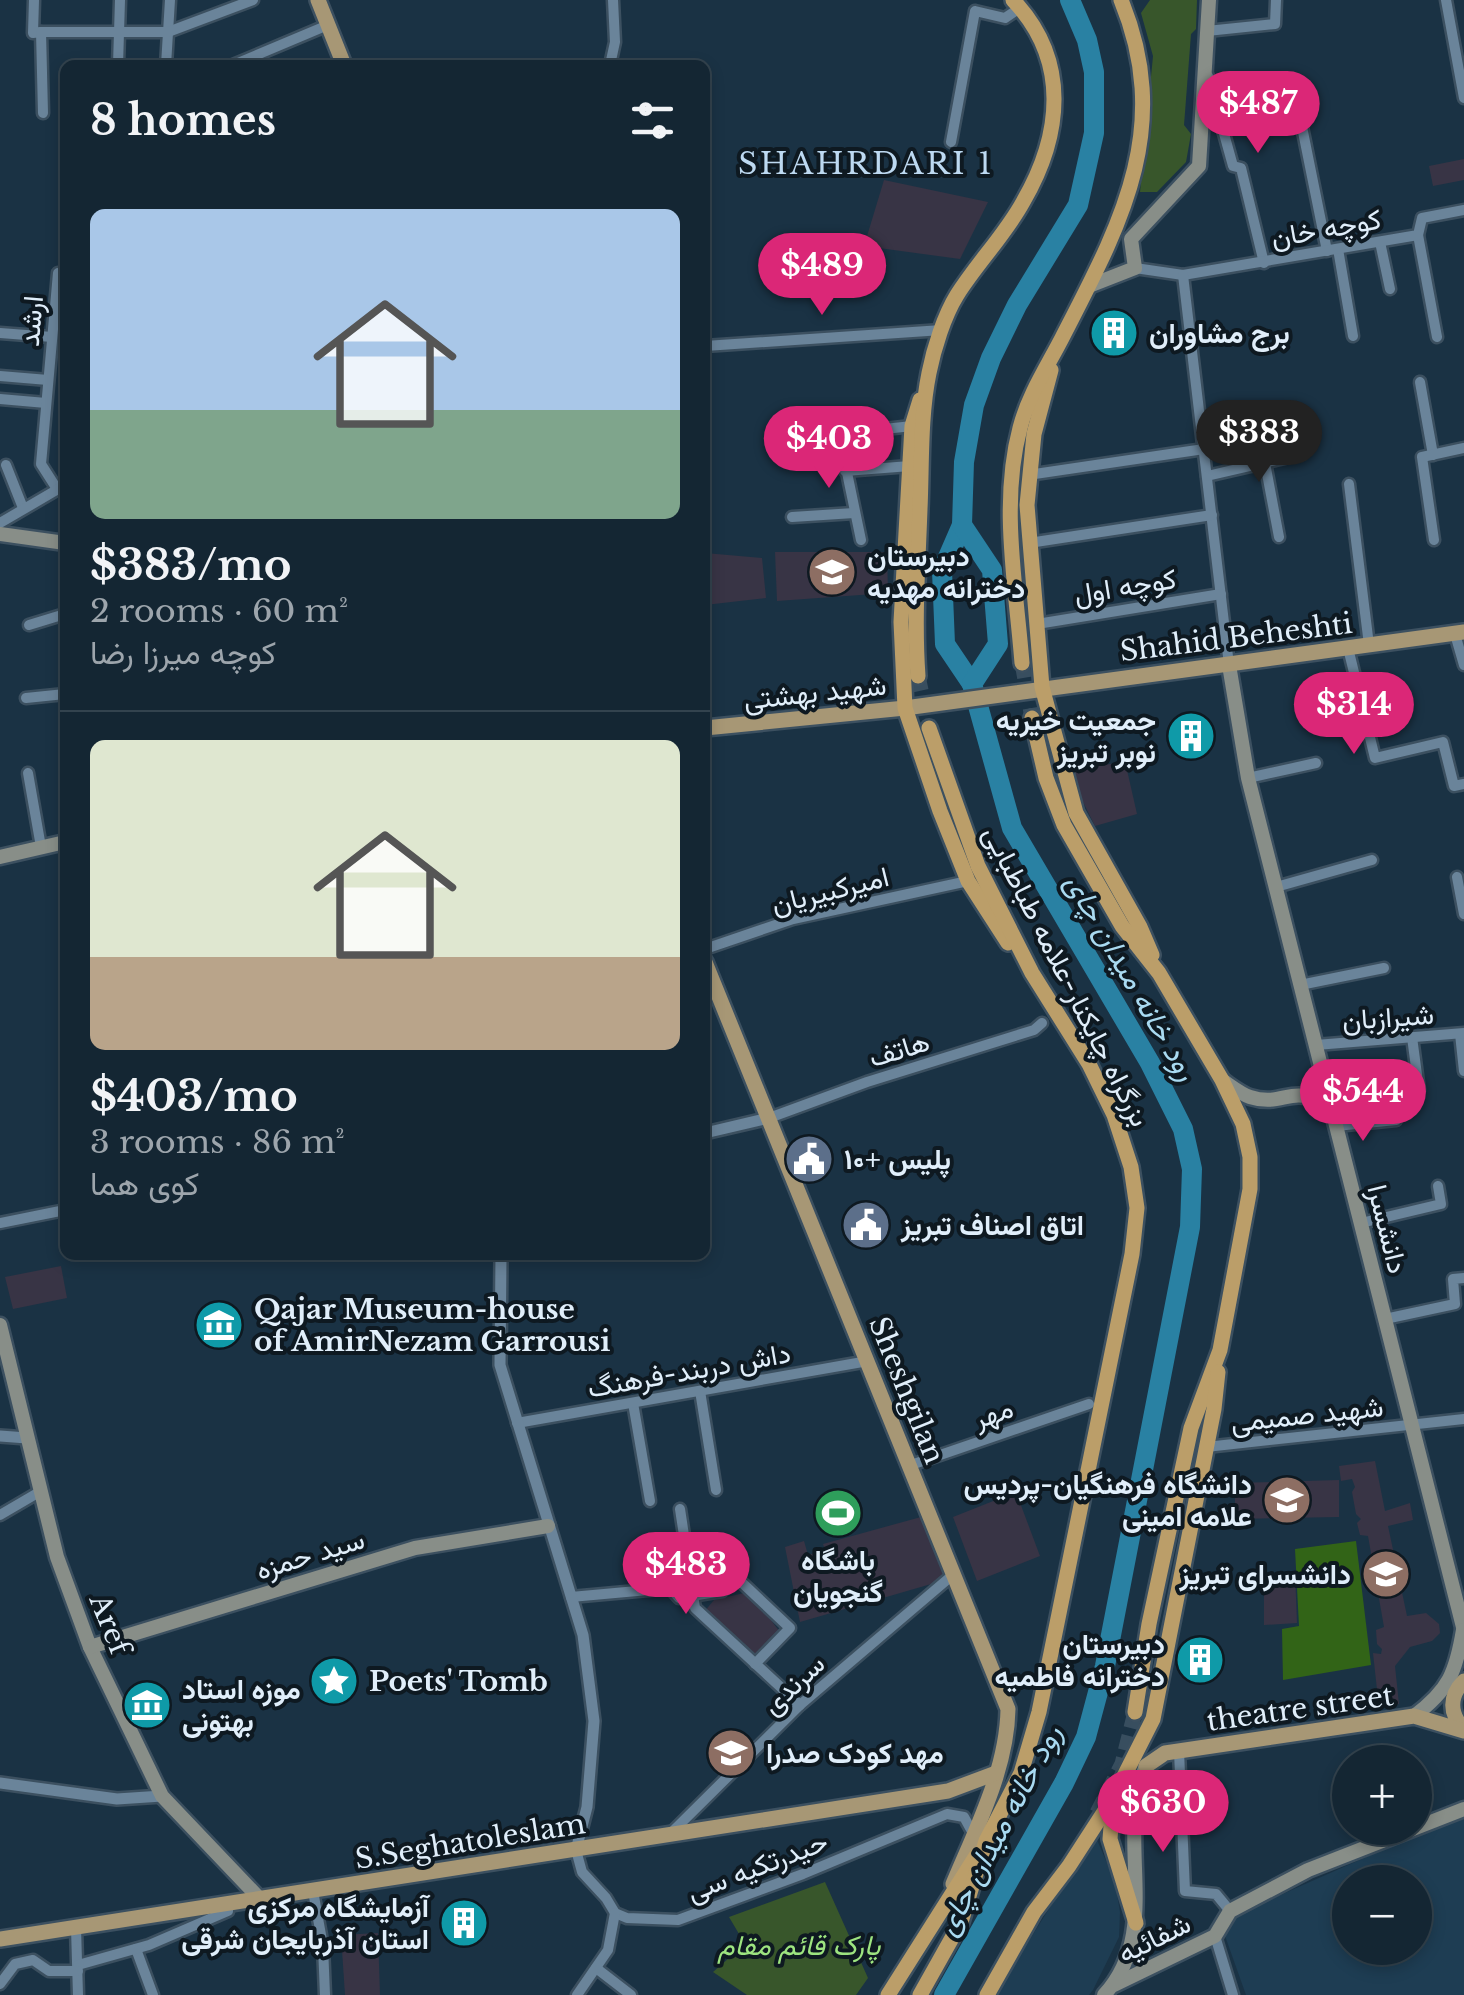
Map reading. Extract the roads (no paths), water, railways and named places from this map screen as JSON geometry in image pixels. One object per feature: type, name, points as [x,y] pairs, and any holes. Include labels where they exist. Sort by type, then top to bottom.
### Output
[{"type":"highway","points":[[1022,663],[1010,507],[1020,425],[1124,210],[1137,168],[1142,75],[1134,32],[1121,0]]},
{"type":"highway","points":[[1134,32],[1139,0]]},
{"type":"highway","points":[[1016,4],[1042,44],[1054,80],[1054,117],[1046,158],[1022,205],[955,298],[912,426],[901,622],[905,708],[940,811],[968,881],[1032,974]]},
{"type":"highway","points":[[1054,354],[1028,475],[1029,544],[1042,687],[1076,813],[1140,927],[1159,973]]},
{"type":"highway","points":[[918,676],[922,441],[929,373]]},
{"type":"highway","points":[[986,1995],[1034,1912],[1113,1798],[1153,1718],[1206,1447],[1250,1189],[1250,1157],[1243,1124],[1222,1080],[1159,973],[1122,926],[1064,824],[1046,778],[1032,718]]},
{"type":"highway","name":"بزرگراه چایکنار-علامه طباطبایی","points":[[920,1995],[961,1922],[980,1838],[1021,1773],[1039,1712],[1132,1254],[1136,1208],[1131,1167],[1114,1114],[1089,1064],[1032,974],[978,866],[929,728]]},
{"type":"highway","points":[[1135,1712],[1149,1624],[1192,1428],[1220,1350]]},
{"type":"highway","points":[[1113,1798],[1110,1840],[1136,1923]]},
{"type":"highway","points":[[888,1995],[980,1838]]},
{"type":"main road","points":[[318,0],[342,60]]},
{"type":"main road","points":[[1089,286],[1135,268],[1131,239],[1199,166],[1209,0]]},
{"type":"main road","points":[[0,534],[60,542]]},
{"type":"main road","name":"Shahid Beheshti","points":[[1014,691],[1460,633]]},
{"type":"main road","name":"دانشسرا","points":[[1229,665],[1248,778],[1464,1630]]},
{"type":"main road","name":"شهید بهشتى","points":[[710,728],[905,708],[1014,691]]},
{"type":"main road","points":[[0,857],[60,843]]},
{"type":"main road","name":"Sheshgilan","points":[[710,974],[1008,1710],[1008,1730],[980,1838]]},
{"type":"main road","points":[[1222,1080],[1248,1097],[1267,1100],[1301,1093],[1316,1098],[1335,1120]]},
{"type":"main road","name":"Aref","points":[[0,1325],[57,1557],[90,1647],[162,1796],[260,1899]]},
{"type":"main road","name":"سید حمزه","points":[[90,1647],[415,1548],[548,1526]]},
{"type":"main road","points":[[1414,1716],[1443,1691],[1454,1672],[1464,1630]]},
{"type":"main road","points":[[1464,1681],[1455,1691],[1452,1707],[1464,1730]]},
{"type":"main road","name":"theatre street","points":[[1146,1766],[1165,1753],[1414,1716],[1464,1730]]},
{"type":"main road","points":[[1109,1990],[1129,1954],[1136,1923],[1136,1788],[1146,1766]]},
{"type":"main road","name":"S.Seghatoleslam","points":[[0,1939],[948,1791],[996,1773]]},
{"type":"main road","points":[[1230,1911],[1308,1870],[1464,1809]]},
{"type":"main road","name":"شفائیه","points":[[1109,1990],[1215,1936],[1230,1911]]},
{"type":"street","points":[[34,0],[33,32],[168,32],[253,0]]},
{"type":"street","points":[[118,60],[120,0]]},
{"type":"street","points":[[166,60],[170,0]]},
{"type":"street","points":[[611,60],[616,42],[613,0]]},
{"type":"street","points":[[1207,31],[1276,24],[1276,0]]},
{"type":"street","points":[[1446,0],[1464,98]]},
{"type":"street","points":[[951,142],[976,10],[1005,18],[1016,4]]},
{"type":"street","points":[[245,60],[328,26]]},
{"type":"street","points":[[41,32],[42,113]]},
{"type":"street","points":[[1205,65],[1233,166],[1241,168],[1264,262]]},
{"type":"street","points":[[1298,107],[1353,336]]},
{"type":"street","name":"کوچه خان","points":[[1135,268],[1184,274],[1380,242],[1418,235],[1422,218],[1464,210]]},
{"type":"street","points":[[1418,235],[1437,337]]},
{"type":"street","points":[[1380,242],[1390,289]]},
{"type":"street","name":"ارشد","points":[[58,272],[41,464],[60,486]]},
{"type":"street","points":[[1184,274],[1229,665]]},
{"type":"street","points":[[710,346],[942,330]]},
{"type":"street","points":[[0,333],[52,337]]},
{"type":"street","points":[[0,376],[48,380]]},
{"type":"street","points":[[1420,382],[1433,454]]},
{"type":"street","points":[[0,399],[46,403]]},
{"type":"street","points":[[860,540],[839,434],[912,426]]},
{"type":"street","points":[[1434,540],[1422,457],[1464,448]]},
{"type":"street","points":[[1028,475],[1204,449]]},
{"type":"street","points":[[1207,476],[1302,454]]},
{"type":"street","points":[[1265,463],[1278,537]]},
{"type":"street","points":[[6,465],[23,508]]},
{"type":"street","points":[[846,471],[910,466]]},
{"type":"street","points":[[1349,484],[1369,646]]},
{"type":"street","points":[[0,523],[60,488]]},
{"type":"street","points":[[792,517],[854,512]]},
{"type":"street","points":[[1029,544],[1212,516]]},
{"type":"street","name":"کوچه اول","points":[[1036,624],[1220,594]]},
{"type":"street","points":[[28,625],[60,615]]},
{"type":"street","points":[[1460,633],[1464,664]]},
{"type":"street","points":[[1348,648],[1375,758],[1443,742],[1459,785]]},
{"type":"street","points":[[26,698],[60,695]]},
{"type":"street","points":[[1248,778],[1316,763]]},
{"type":"street","points":[[28,773],[41,847]]},
{"type":"street","points":[[1345,851],[1349,866]]},
{"type":"street","points":[[1276,887],[1372,860]]},
{"type":"street","points":[[1457,878],[1464,914]]},
{"type":"street","name":"امیرکبیریان","points":[[710,947],[793,919],[968,881]]},
{"type":"street","points":[[1300,984],[1384,968]]},
{"type":"street","name":"هاتف","points":[[769,1118],[1034,1030],[1042,1023]]},
{"type":"street","points":[[1462,1033],[1464,1071]]},
{"type":"street","name":"شیرازبان","points":[[1316,1045],[1462,1033]]},
{"type":"street","points":[[1412,1037],[1419,1090]]},
{"type":"street","points":[[710,1132],[769,1118]]},
{"type":"street","points":[[1335,1120],[1396,1120]]},
{"type":"street","points":[[1361,1224],[1441,1204],[1438,1186]]},
{"type":"street","points":[[0,1223],[60,1211]]},
{"type":"street","points":[[500,1260],[500,1365],[583,1635],[594,1720],[587,1807],[576,1850],[582,1872],[615,1913],[608,1950],[577,1995]]},
{"type":"street","points":[[1385,1319],[1456,1304],[1453,1279],[1464,1278]]},
{"type":"street","name":"داش دربند-فرهنگ","points":[[516,1423],[868,1361]]},
{"type":"street","points":[[700,1391],[716,1490]]},
{"type":"street","points":[[633,1402],[650,1501]]},
{"type":"street","name":"مهر","points":[[910,1465],[1089,1404]]},
{"type":"street","name":"شهید صمیمی","points":[[1206,1447],[1464,1418]]},
{"type":"street","points":[[0,1436],[27,1438]]},
{"type":"street","points":[[0,1516],[40,1491]]},
{"type":"street","points":[[680,1509],[695,1608],[800,1705]]},
{"type":"street","name":"سرندی","points":[[668,1836],[800,1705],[955,1573]]},
{"type":"street","points":[[571,1597],[670,1588],[680,1598],[722,1591],[737,1578],[790,1628],[755,1664]]},
{"type":"street","points":[[1180,1751],[1185,1891],[1216,1894],[1230,1911]]},
{"type":"street","points":[[0,1783],[117,1799],[162,1796]]},
{"type":"street","name":"حیدرتکیه سی","points":[[615,1913],[627,1918],[678,1920],[701,1914],[946,1814],[964,1817],[980,1838]]},
{"type":"street","points":[[313,1891],[326,1995]]},
{"type":"street","points":[[0,1984],[15,1964],[32,1960],[49,1971],[78,1968],[228,1911],[228,1904]]},
{"type":"street","points":[[76,1928],[78,1995]]},
{"type":"street","name":"شفائیه","points":[[1215,1936],[1233,1995]]},
{"type":"street","points":[[136,1949],[153,1995]]},
{"type":"street","points":[[596,1968],[631,1995]]},
{"type":"waterway","name":"رود خانه میدان چای","points":[[944,1995],[1086,1737],[1105,1666],[1190,1227],[1192,1169],[1183,1129],[1150,1063],[1012,828],[972,684],[998,644],[992,570],[962,525],[964,462],[974,405],[1017,305],[1078,205],[1094,133],[1094,72],[1087,40],[1070,0]]},
{"type":"waterway","points":[[962,525],[942,571],[945,644],[972,684]]},
{"type":"tunnel","points":[[1022,663],[1032,718]]},
{"type":"tunnel","points":[[918,676],[929,728]]},
{"type":"tunnel","points":[[1097,1813],[1122,1764],[1135,1712]]},
{"type":"place","name":"برج مشاوران","points":[[1114,333]]},
{"type":"place","name":"دبیرستان دخترانه مهدیه","points":[[832,572]]},
{"type":"place","name":"جمعیت خیریه نوبر تبریز","points":[[1191,736]]},
{"type":"place","name":"پلیس +۱۰","points":[[809,1159]]},
{"type":"place","name":"اتاق اصناف تبریز","points":[[866,1225]]},
{"type":"place","name":"Qajar Museum-house of AmirNezam Garrousi","points":[[219,1325]]},
{"type":"place","name":"دانشگاه فرهنگیان-پردیس علامه امینی","points":[[1287,1500]]},
{"type":"place","name":"باشگاه گنجویان","points":[[838,1513]]},
{"type":"place","name":"دانشسرای تبریز","points":[[1386,1574]]},
{"type":"place","name":"دبیرستان دخترانه فاطمیه","points":[[1200,1660]]},
{"type":"place","name":"Poets' Tomb","points":[[334,1681]]},
{"type":"place","name":"موزه استاد بهتونی","points":[[147,1705]]},
{"type":"place","name":"مهد کودک صدرا","points":[[731,1753]]},
{"type":"place","name":"آزمایشگاه مرکزی استان آذربایجان شرقی","points":[[464,1923]]},
{"type":"district","name":"SHAHRDARI 1","points":[[866,164]]},
{"type":"park label","name":"پارک قائم مقام","points":[[799,1945]]}]
